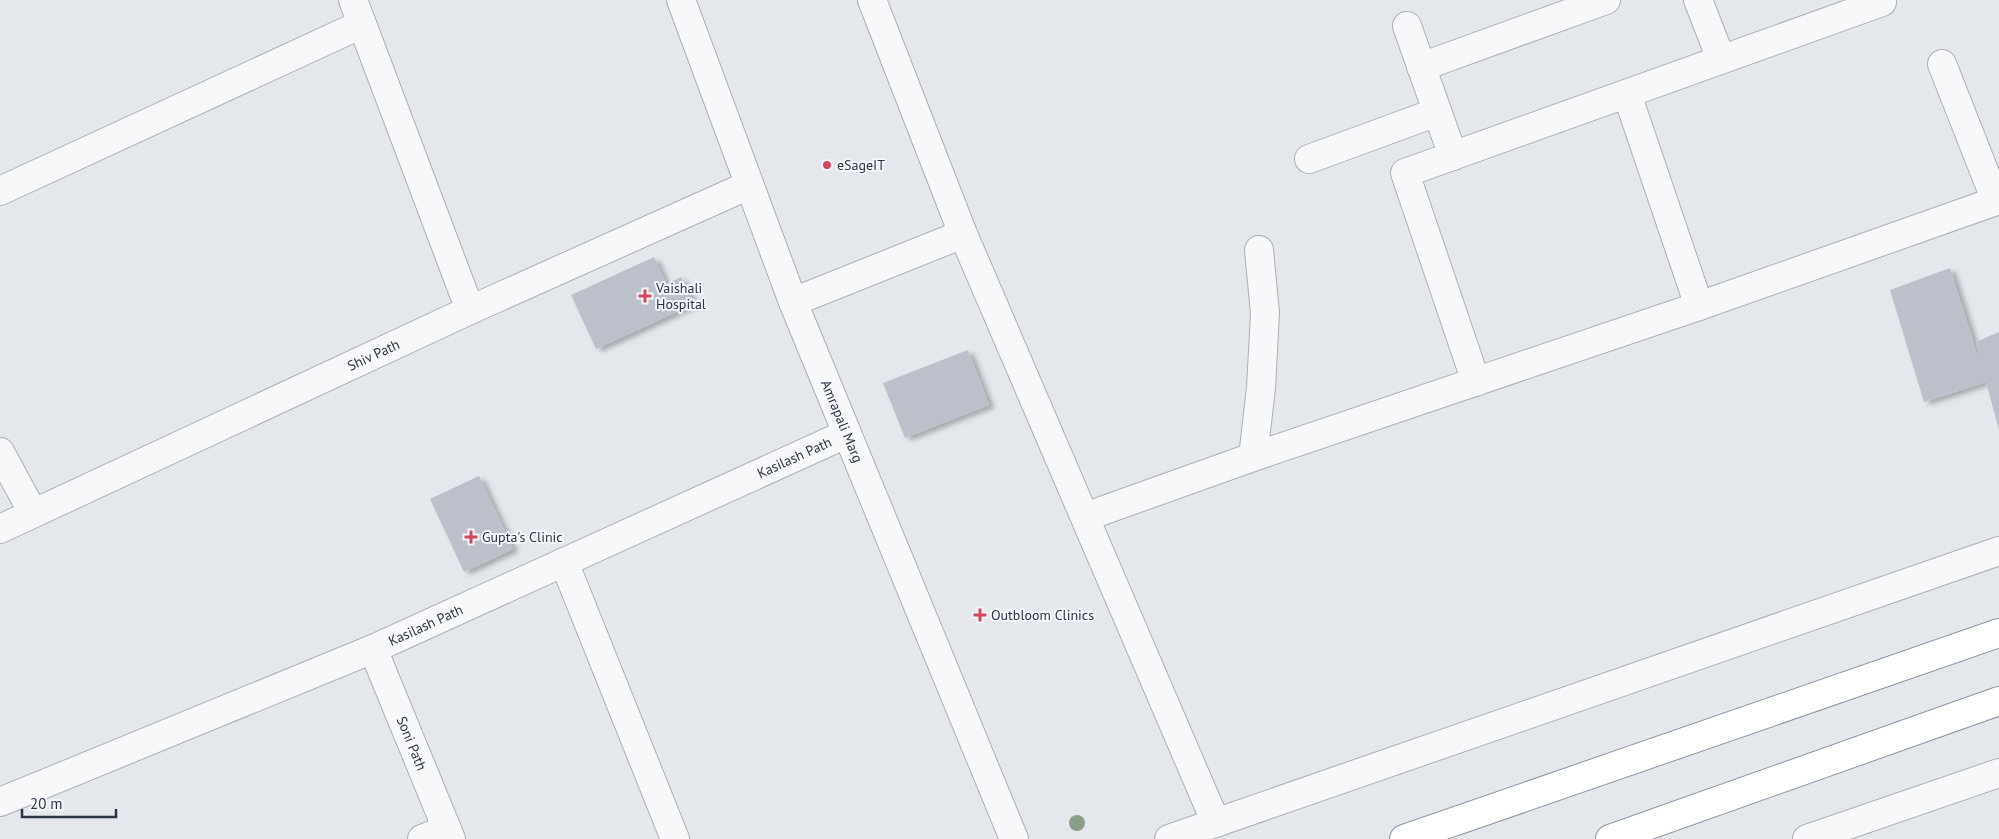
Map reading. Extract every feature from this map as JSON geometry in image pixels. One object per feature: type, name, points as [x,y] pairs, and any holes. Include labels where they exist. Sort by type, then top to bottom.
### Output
[{"type":"highway","points":[[1404,839],[1999,633]]},
{"type":"highway","points":[[1610,839],[1999,701]]},
{"type":"street","name":"Amrapali Marg","points":[[681,0],[793,302],[1014,839]]},
{"type":"street","points":[[872,0],[963,234],[1216,823]]},
{"type":"street","points":[[1421,67],[1606,0]]},
{"type":"street","points":[[1698,0],[1721,59]]},
{"type":"street","points":[[1476,382],[1405,173],[1882,2]]},
{"type":"street","points":[[0,191],[357,12],[470,310]]},
{"type":"street","points":[[1407,26],[1454,156]]},
{"type":"street","points":[[1084,517],[1253,457],[1700,306],[1997,201],[1942,64]]},
{"type":"street","points":[[1627,94],[1700,306]]},
{"type":"street","points":[[1309,158],[1438,112]]},
{"type":"street","name":"Shiv Path","points":[[0,529],[470,310],[749,185]]},
{"type":"street","points":[[793,302],[963,234]]},
{"type":"street","points":[[1253,457],[1261,388],[1265,313],[1260,250]]},
{"type":"street","name":"Kasilash Path","points":[[0,802],[374,649],[846,434]]},
{"type":"street","points":[[0,452],[33,513]]},
{"type":"street","points":[[1169,839],[1999,551]]},
{"type":"street","points":[[564,562],[675,839]]},
{"type":"street","name":"Soni Path","points":[[374,649],[449,834]]},
{"type":"street","points":[[1806,839],[1999,774]]},
{"type":"street","points":[[422,839],[449,834]]},
{"type":"building","points":[[654,257],[666,284],[681,277],[694,304],[596,349],[571,295]]},
{"type":"building","points":[[1950,268],[1983,373],[1976,342],[1999,332],[1999,430],[1986,382],[1924,402],[1890,290]]},
{"type":"building","points":[[968,350],[989,405],[905,438],[883,383]]},
{"type":"building","points":[[479,476],[513,549],[464,572],[430,499]]},
{"type":"place","name":"eSageIT","points":[[827,165]]},
{"type":"place","name":"Vaishali Hospital","points":[[645,296]]},
{"type":"place","name":"Gupta's Clinic","points":[[471,537]]},
{"type":"place","name":"Outbloom Clinics","points":[[980,615]]}]
